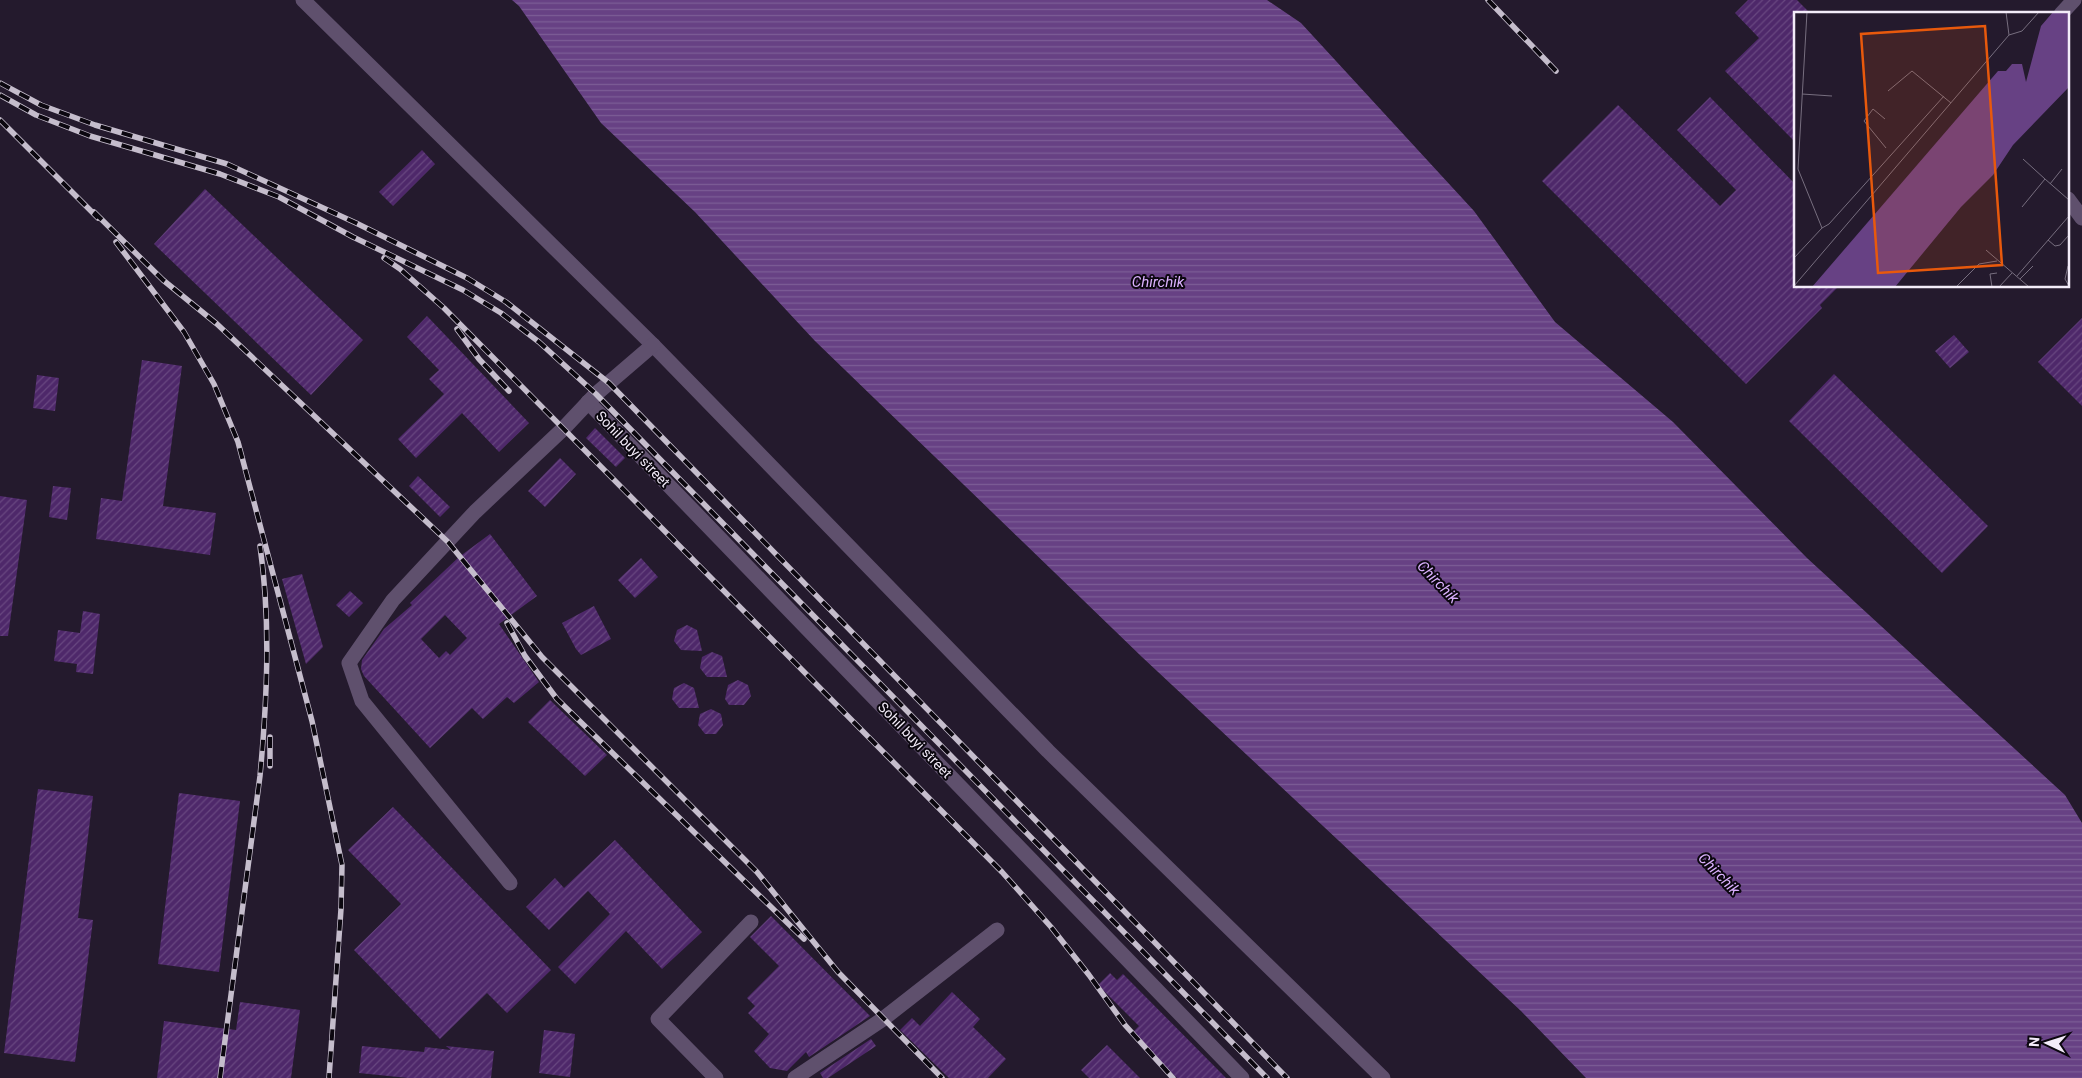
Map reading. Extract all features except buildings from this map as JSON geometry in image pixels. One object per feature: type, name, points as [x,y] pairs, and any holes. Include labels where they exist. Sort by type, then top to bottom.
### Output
[{"type":"street","points":[[303,0],[653,345],[1048,751],[1383,1078]]},
{"type":"street","points":[[2063,12],[2074,0]]},
{"type":"street","points":[[2070,202],[2082,218]]},
{"type":"street","points":[[510,884],[362,701],[349,663],[394,600],[475,512],[563,429],[588,402],[653,345]]},
{"type":"street","name":"Sohil buyi street","points":[[588,402],[1242,1078]]},
{"type":"street","points":[[716,1078],[658,1019],[750,922]]},
{"type":"street","points":[[794,1078],[883,1020],[997,930]]},
{"type":"water","name":"Chirchik","points":[[512,0],[1267,0],[1301,23],[1474,211],[1555,322],[1673,422],[1807,558],[2065,795],[2082,823],[2082,1078],[1586,1078],[1521,1011],[1142,657],[815,341],[695,212],[601,123],[519,6]]},
{"type":"railway","points":[[1488,0],[1556,71]]},
{"type":"railway","points":[[0,83],[41,105],[95,125],[227,164],[356,223],[467,278],[506,302],[609,383],[1287,1078]]},
{"type":"railway","points":[[0,95],[36,115],[90,136],[220,174],[279,197],[353,237],[463,290],[501,313],[539,342],[596,394],[1267,1078]]},
{"type":"railway","points":[[0,120],[98,218]]},
{"type":"railway","points":[[94,212],[163,280],[217,324],[448,542],[542,657],[757,872],[838,972],[942,1078]]},
{"type":"railway","points":[[116,242],[184,332],[214,384],[238,442],[312,721],[342,865],[341,909],[329,1078]]},
{"type":"railway","points":[[384,258],[400,269],[444,308],[1002,872],[1051,927],[1125,1025],[1173,1078]]},
{"type":"railway","points":[[457,329],[479,359],[509,391]]},
{"type":"railway","points":[[220,1078],[260,776],[267,661],[266,603],[260,546]]},
{"type":"railway","points":[[507,623],[525,656],[557,699],[804,939]]},
{"type":"railway","points":[[270,737],[270,766]]}]
